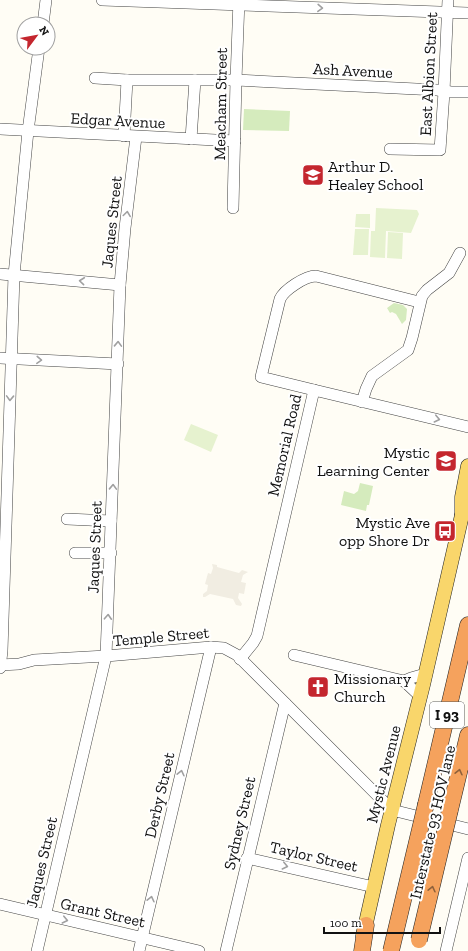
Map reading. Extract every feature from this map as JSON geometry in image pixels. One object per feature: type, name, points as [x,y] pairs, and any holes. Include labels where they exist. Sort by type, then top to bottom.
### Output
[{"type":"highway","name":"I 93","points":[[417,951],[437,807],[468,625]]},
{"type":"highway","name":"Interstate 93 HOV lane","points":[[402,951],[468,670]]},
{"type":"highway","name":"I 93","points":[[391,951],[437,807],[468,735]]},
{"type":"highway","points":[[360,951],[366,925]]},
{"type":"main road","name":"Mystic Avenue","points":[[365,951],[366,925],[374,886],[466,512],[462,497],[468,466]]},
{"type":"street","points":[[44,16],[46,0]]},
{"type":"street","points":[[102,0],[239,2],[468,13]]},
{"type":"street","name":"East Albion Street","points":[[390,149],[440,150],[448,0]]},
{"type":"street","name":"Meacham Street","points":[[234,208],[239,2]]},
{"type":"street","points":[[0,663],[6,359],[28,131],[38,56]]},
{"type":"street","name":"Ash Avenue","points":[[95,78],[127,80],[236,80],[437,90],[444,92],[468,92]]},
{"type":"street","points":[[124,136],[127,80]]},
{"type":"street","points":[[191,139],[195,80]]},
{"type":"street","name":"Edgar Avenue","points":[[0,129],[235,141]]},
{"type":"street","name":"Jaques Street","points":[[37,951],[106,656],[120,285],[136,137]]},
{"type":"street","points":[[362,402],[372,376],[409,348],[419,302],[425,292],[448,273],[460,253]]},
{"type":"street","points":[[0,274],[120,285]]},
{"type":"street","points":[[314,390],[261,377],[282,296],[286,291],[306,278],[312,276],[419,302]]},
{"type":"street","points":[[6,359],[118,364]]},
{"type":"street","name":"Memorial Road","points":[[240,658],[254,643],[257,636],[314,390],[468,427]]},
{"type":"street","points":[[67,519],[111,521]]},
{"type":"street","points":[[75,553],[110,553]]},
{"type":"street","name":"Temple Street","points":[[0,663],[19,657],[34,660],[106,656],[210,647],[228,649],[240,658],[392,810]]},
{"type":"street","name":"Derby Street","points":[[139,951],[210,647]]},
{"type":"street","points":[[294,655],[404,681],[420,696]]},
{"type":"street","points":[[404,681],[425,674]]},
{"type":"street","name":"Sydney Street","points":[[226,951],[285,703]]},
{"type":"street","points":[[392,810],[468,829]]},
{"type":"street","name":"Taylor Street","points":[[247,858],[374,886]]},
{"type":"street","points":[[446,951],[468,858]]},
{"type":"street","name":"Grant Street","points":[[0,904],[199,951]]},
{"type":"green space","points":[[244,109],[290,111],[289,131],[243,130]]},
{"type":"green space","points":[[376,208],[417,210],[419,214],[411,233],[386,231],[385,258],[370,257],[371,231],[375,231]]},
{"type":"green space","points":[[356,214],[370,214],[370,228],[355,227]]},
{"type":"green space","points":[[355,229],[369,229],[368,255],[353,255]]},
{"type":"green space","points":[[388,232],[403,233],[402,259],[387,258]]},
{"type":"green space","points":[[394,303],[403,305],[407,309],[406,320],[402,324],[396,314],[392,312],[390,313],[387,308]]},
{"type":"green space","points":[[191,424],[218,435],[211,452],[184,440]]},
{"type":"green space","points":[[360,483],[373,486],[369,505],[367,505],[366,511],[341,505],[344,491],[354,494],[358,491]]},
{"type":"shaded area","points":[[212,564],[217,565],[217,567],[239,573],[242,570],[248,572],[243,575],[241,582],[246,583],[244,594],[239,593],[238,598],[242,604],[241,606],[236,605],[233,599],[210,594],[203,597],[203,594],[207,591],[208,585],[205,584],[208,573],[211,574],[213,568]]},
{"type":"place","name":"Arthur D. Healey School","points":[[313,175]]},
{"type":"place","name":"Mystic Learning Center","points":[[446,461]]},
{"type":"place","name":"Mystic Ave opp Shore Dr","points":[[445,531]]},
{"type":"place","name":"Missionary Church","points":[[318,687]]}]
